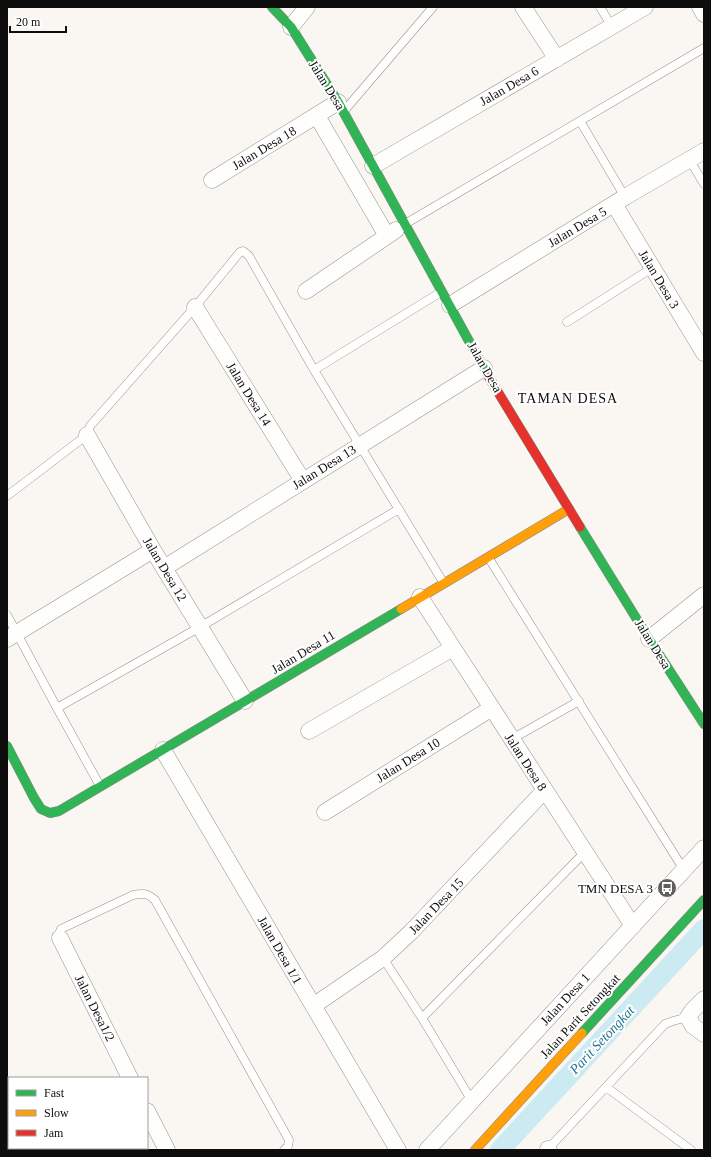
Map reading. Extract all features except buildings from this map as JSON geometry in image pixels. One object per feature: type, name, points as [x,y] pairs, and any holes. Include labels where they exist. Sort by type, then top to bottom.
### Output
[{"type":"street","name":"Jalan Desa","points":[[272,7],[290,27],[341,107],[484,368],[648,639],[704,724]]},
{"type":"street","points":[[290,27],[307,7]]},
{"type":"street","points":[[524,7],[557,59]]},
{"type":"street","name":"Jalan Desa 6","points":[[373,166],[645,7]]},
{"type":"street","points":[[700,7],[704,14]]},
{"type":"street","name":"Jalan Desa 18","points":[[212,180],[317,116],[341,107]]},
{"type":"street","name":"Jalan Desa","points":[[317,116],[387,236]]},
{"type":"street","name":"Jalan Desa 5","points":[[446,298],[619,201],[704,151]]},
{"type":"street","name":"Jalan Desa 3","points":[[619,201],[652,268],[704,353]]},
{"type":"street","points":[[306,291],[405,224]]},
{"type":"street","name":"Jalan Desa 14","points":[[195,307],[303,481]]},
{"type":"street","name":"Jalan Desa 13","points":[[164,568],[484,368]]},
{"type":"street","name":"Jalan Desa 12","points":[[86,435],[164,568],[245,701]]},
{"type":"street","name":"Jalan Desa 11","points":[[7,746],[41,809],[50,813],[59,811],[568,509]]},
{"type":"street","points":[[12,636],[154,550]]},
{"type":"street","points":[[648,639],[704,595]]},
{"type":"street","name":"Jalan Desa 8","points":[[420,597],[633,926]]},
{"type":"street","points":[[309,732],[453,648]]},
{"type":"street","name":"Jalan Desa 10","points":[[325,812],[492,708]]},
{"type":"street","name":"Jalan Desa 1/1","points":[[163,750],[398,1150]]},
{"type":"street","name":"Jalan Desa 15","points":[[313,1006],[383,958],[411,932],[545,790]]},
{"type":"street","name":"Jalan Desa 1","points":[[426,1150],[704,848]]},
{"type":"street","name":"Jalan Parit Setongkat","points":[[474,1150],[704,900]]},
{"type":"street","name":"Jalan Desa1/2","points":[[60,938],[130,1077]]},
{"type":"street","points":[[704,999],[688,1017],[693,1026],[704,1034]]},
{"type":"street","points":[[148,1113],[167,1150]]},
{"type":"lane","points":[[341,107],[433,7]]},
{"type":"lane","points":[[600,7],[612,27]]},
{"type":"lane","points":[[405,224],[704,48]]},
{"type":"lane","points":[[580,121],[619,201]]},
{"type":"lane","points":[[690,159],[704,184]]},
{"type":"lane","points":[[7,496],[86,435],[90,426],[195,307],[240,252],[243,251],[246,253],[314,370],[444,583]]},
{"type":"lane","points":[[567,322],[652,268]]},
{"type":"lane","points":[[314,370],[446,298]]},
{"type":"lane","points":[[57,708],[200,627],[399,509]]},
{"type":"lane","points":[[488,557],[684,870]]},
{"type":"lane","points":[[7,615],[12,636],[57,708],[101,786]]},
{"type":"lane","points":[[512,739],[579,701]]},
{"type":"lane","points":[[422,1018],[584,852]]},
{"type":"lane","points":[[60,938],[59,934],[62,929],[133,895],[142,893],[148,894],[155,900],[289,1140],[288,1146],[284,1150]]},
{"type":"lane","points":[[383,958],[422,1018],[472,1101]]},
{"type":"lane","points":[[548,1150],[665,1024],[673,1020],[688,1017]]},
{"type":"lane","points":[[606,1088],[691,1150]]},
{"type":"waterway","name":"Parit Setongkat","points":[[500,1150],[704,929]]},
{"type":"traffic: fast","points":[[272,7],[291,27],[338,102],[487,374]]},
{"type":"traffic: fast","points":[[580,527],[649,639],[704,724]]},
{"type":"traffic: fast","points":[[7,746],[41,809],[50,813],[59,811],[401,609]]},
{"type":"traffic: fast","points":[[582,1033],[704,900]]},
{"type":"traffic: slow","points":[[401,609],[569,509]]},
{"type":"traffic: slow","points":[[475,1150],[582,1033]]},
{"type":"traffic: jam","points":[[487,374],[580,527]]},
{"type":"place","name":"TMN DESA 3","points":[[667,888]]},
{"type":"district","name":"TAMAN DESA","points":[[568,398]]}]
